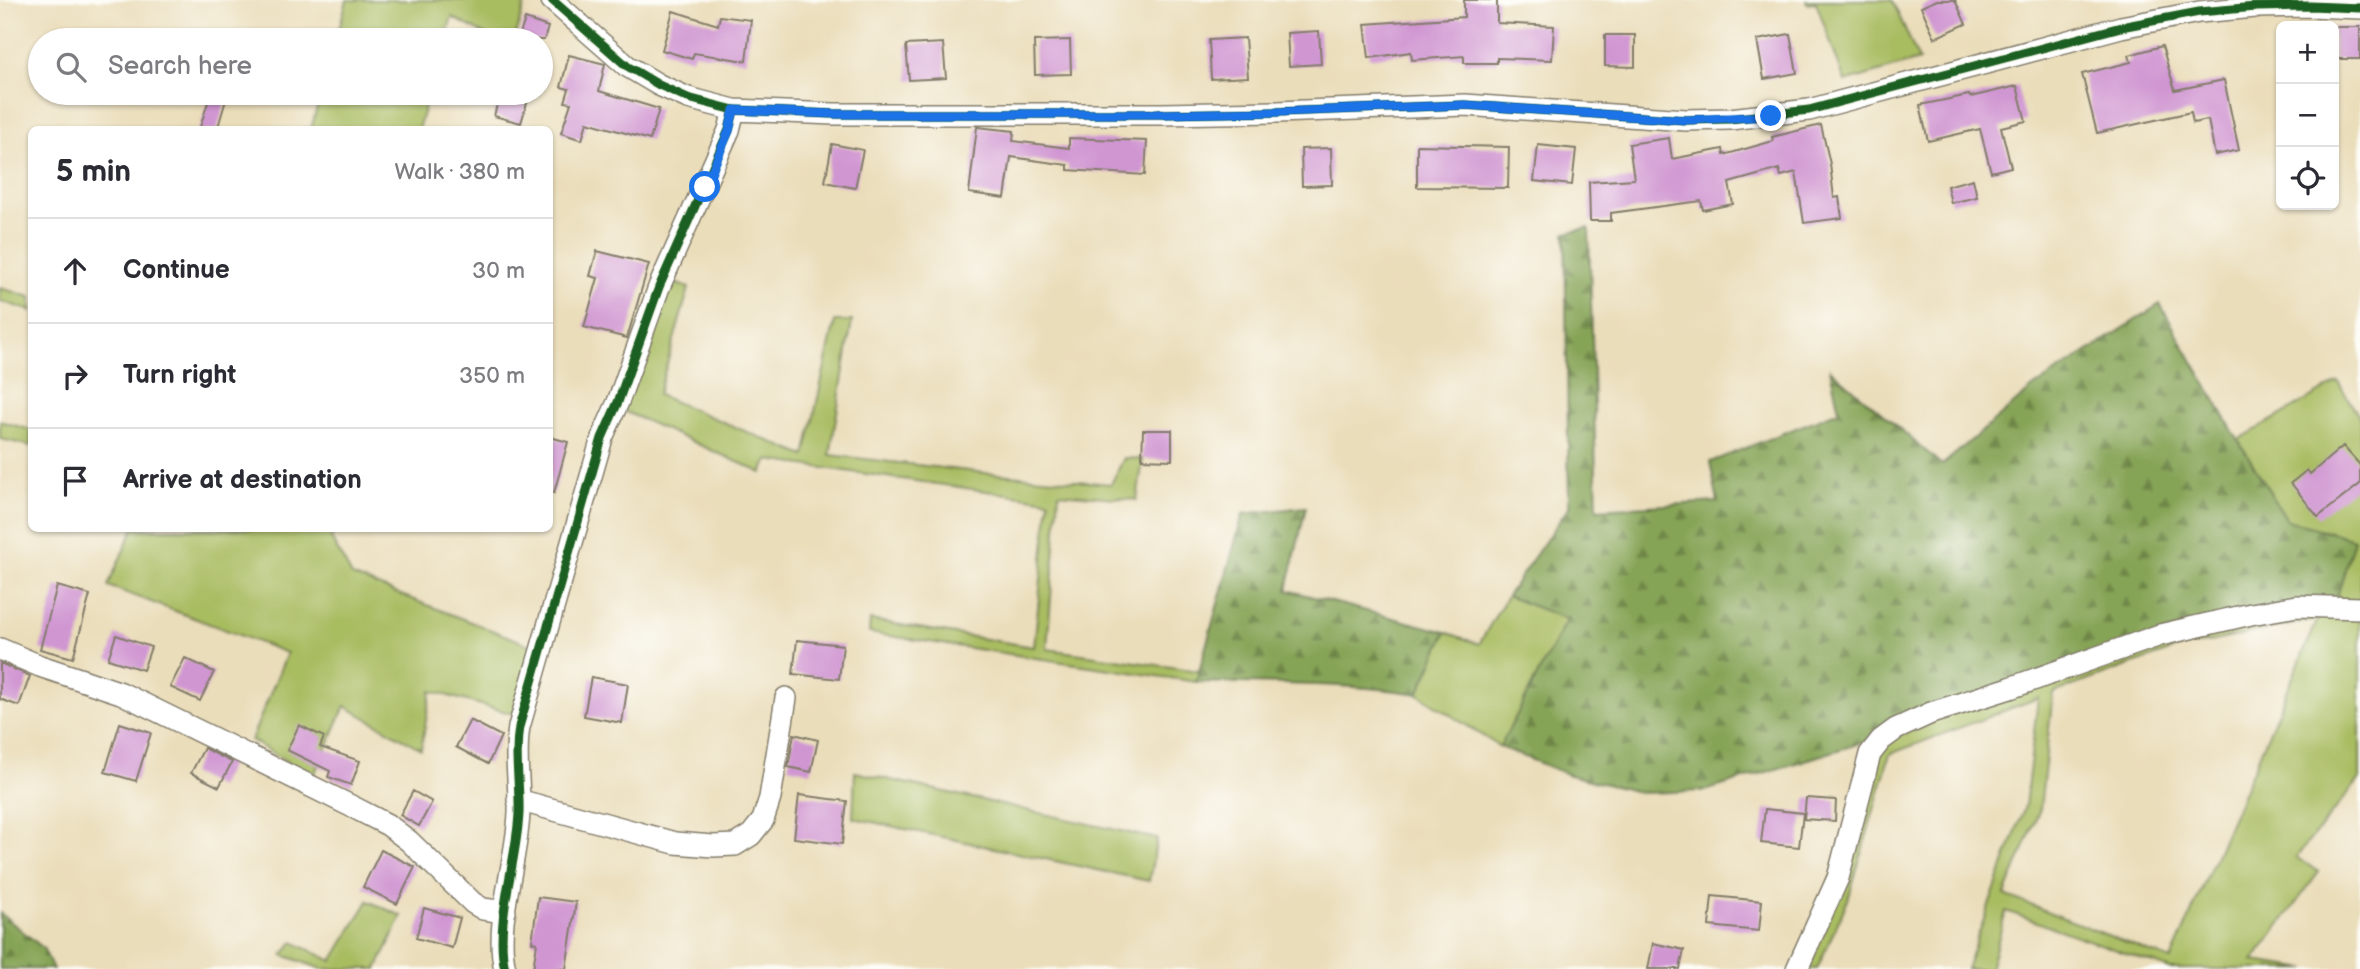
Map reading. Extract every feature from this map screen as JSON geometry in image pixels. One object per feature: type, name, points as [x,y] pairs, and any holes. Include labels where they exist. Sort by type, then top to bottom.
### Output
[{"type":"street","points":[[552,0],[627,66],[688,98],[734,110],[834,114],[1161,114],[1465,105],[1686,120],[1771,116],[1833,105],[2121,27],[2199,12],[2269,7],[2360,8]]},
{"type":"street","points":[[505,969],[502,957],[505,912],[516,838],[516,748],[519,727],[602,438],[618,402],[659,287],[729,131],[734,110]]},
{"type":"street","points":[[1797,969],[1838,878],[1871,754],[1881,740],[1896,729],[1931,713],[2160,635],[2297,606],[2360,608]]},
{"type":"street","points":[[0,649],[40,666],[121,693],[388,825],[409,841],[473,903],[483,909],[505,912]]},
{"type":"street","points":[[518,800],[675,843],[735,845],[751,835],[763,820],[770,798],[786,698]]},
{"type":"green space","points":[[347,0],[526,0],[518,28],[473,28],[452,17],[449,28],[339,28]]},
{"type":"green space","points":[[1806,0],[1892,0],[1919,60],[1845,82],[1816,2],[1807,3]]},
{"type":"green space","points":[[318,105],[425,105],[419,126],[312,126]]},
{"type":"green space","points":[[1589,228],[1597,509],[1718,502],[1710,462],[1839,411],[1830,369],[1942,465],[2034,387],[2160,304],[2287,520],[2354,539],[2336,600],[2174,630],[1880,737],[1705,791],[1642,793],[1569,775],[1500,747],[1567,619],[1507,596],[1569,507],[1565,233]]},
{"type":"green space","points":[[669,281],[689,288],[658,395],[805,456],[835,321],[852,321],[830,455],[1111,484],[1124,458],[1143,459],[1137,500],[1059,493],[1047,649],[1199,671],[1196,682],[869,633],[870,620],[1034,647],[1049,500],[768,460],[762,473],[619,409]]},
{"type":"green space","points":[[0,288],[28,296],[28,310],[0,301]]},
{"type":"green space","points":[[2338,382],[2360,418],[2360,600],[2336,600],[2354,539],[2287,520],[2238,440]]},
{"type":"green space","points":[[0,421],[28,429],[28,445],[0,439]]},
{"type":"green space","points":[[1306,507],[1287,590],[1446,632],[1418,694],[1335,686],[1196,682],[1243,514]]},
{"type":"green space","points":[[132,532],[333,532],[331,538],[352,576],[538,648],[517,715],[431,691],[421,749],[345,706],[313,777],[251,740],[287,653],[108,586]]},
{"type":"green space","points":[[1507,596],[1567,619],[1500,747],[1418,694],[1446,632],[1479,644]]},
{"type":"green space","points":[[2360,605],[2360,779],[2296,857],[2319,872],[2253,961],[2308,969],[2170,969],[2006,911],[1990,969],[1966,969],[2025,806],[2038,698],[1890,754],[1848,900],[1817,969],[1799,969],[1880,737],[2174,630]],"holes":[[[2318,619],[2171,960],[2005,895],[2040,809],[2053,693],[2175,649]]]},
{"type":"green space","points":[[855,772],[1157,839],[1149,881],[853,818]]},
{"type":"green space","points":[[368,901],[402,916],[377,969],[322,969],[283,955],[293,942],[332,961]]},
{"type":"green space","points":[[0,913],[43,948],[53,969],[0,969]]},
{"type":"building","points":[[1464,0],[1497,0],[1497,23],[1554,26],[1552,60],[1497,58],[1497,63],[1464,63],[1464,56],[1412,60],[1411,52],[1369,58],[1365,24],[1464,17]]},
{"type":"building","points":[[1937,0],[1955,0],[1966,24],[1935,38],[1921,7]]},
{"type":"building","points":[[673,11],[718,25],[720,16],[751,20],[746,61],[694,53],[692,59],[662,50]]},
{"type":"building","points":[[525,19],[548,27],[548,28],[522,28]]},
{"type":"building","points":[[2339,27],[2360,27],[2360,59],[2339,59]]},
{"type":"building","points":[[1319,31],[1321,64],[1289,66],[1287,33]]},
{"type":"building","points":[[1790,34],[1797,73],[1764,79],[1757,40]]},
{"type":"building","points":[[1605,35],[1635,35],[1635,67],[1605,66]]},
{"type":"building","points":[[1245,38],[1248,77],[1211,79],[1209,40]]},
{"type":"building","points":[[1070,40],[1071,74],[1035,75],[1034,41]]},
{"type":"building","points":[[943,43],[946,78],[909,80],[906,45]]},
{"type":"building","points":[[2162,46],[2175,90],[2224,80],[2239,150],[2215,155],[2208,120],[2193,123],[2191,112],[2097,133],[2082,74],[2131,62],[2129,55]]},
{"type":"building","points":[[569,55],[605,64],[599,91],[659,109],[650,140],[587,122],[582,140],[561,133],[571,103],[565,102],[569,89],[561,87]]},
{"type":"building","points":[[2017,86],[2026,121],[2001,127],[2011,167],[1991,172],[1980,129],[1928,141],[1920,105]]},
{"type":"building","points":[[207,105],[224,105],[218,126],[200,126]]},
{"type":"building","points":[[497,105],[526,105],[521,123],[494,116]]},
{"type":"building","points":[[1821,125],[1834,198],[1839,197],[1842,218],[1804,223],[1796,172],[1781,176],[1779,169],[1729,183],[1733,204],[1703,210],[1701,201],[1611,213],[1611,221],[1590,221],[1589,182],[1634,179],[1629,144],[1669,138],[1672,159],[1723,149],[1724,155],[1773,141],[1772,137]]},
{"type":"building","points":[[977,127],[1014,131],[1013,141],[1069,148],[1069,138],[1147,141],[1145,175],[1068,170],[1068,165],[1011,157],[1005,198],[969,193]]},
{"type":"building","points":[[832,144],[863,150],[855,188],[825,182]]},
{"type":"building","points":[[1417,145],[1509,147],[1508,188],[1417,187]]},
{"type":"building","points":[[1538,145],[1576,149],[1572,185],[1534,181]]},
{"type":"building","points":[[1331,148],[1332,185],[1302,186],[1301,149]]},
{"type":"building","points":[[1973,179],[1977,197],[1951,203],[1947,186]]},
{"type":"building","points":[[597,251],[649,264],[627,338],[584,327],[598,278],[590,276]]},
{"type":"building","points":[[1143,430],[1172,430],[1172,460],[1142,459]]},
{"type":"building","points":[[553,438],[568,442],[553,493]]},
{"type":"building","points":[[2343,446],[2360,465],[2360,484],[2318,517],[2291,483],[2307,470],[2310,474]]},
{"type":"building","points":[[57,586],[90,595],[73,658],[40,649]]},
{"type":"building","points":[[116,635],[151,647],[143,670],[108,659]]},
{"type":"building","points":[[797,640],[843,645],[839,679],[793,674]]},
{"type":"building","points":[[185,658],[214,672],[200,701],[170,687]]},
{"type":"building","points":[[0,663],[30,676],[19,706],[0,699]]},
{"type":"building","points":[[591,677],[628,684],[622,723],[584,716]]},
{"type":"building","points":[[470,720],[501,736],[488,764],[456,747]]},
{"type":"building","points":[[120,723],[151,733],[136,781],[105,772]]},
{"type":"building","points":[[299,725],[324,737],[320,747],[360,761],[351,785],[328,777],[330,771],[287,750]]},
{"type":"building","points":[[794,734],[818,740],[811,772],[788,767]]},
{"type":"building","points":[[204,748],[232,762],[219,787],[191,773]]},
{"type":"building","points":[[413,791],[432,802],[419,826],[400,815]]},
{"type":"building","points":[[799,795],[847,801],[842,844],[794,838]]},
{"type":"building","points":[[1806,798],[1836,800],[1835,821],[1804,819]]},
{"type":"building","points":[[1765,809],[1803,813],[1799,847],[1761,843]]},
{"type":"building","points":[[381,850],[415,867],[397,904],[363,887]]},
{"type":"building","points":[[1712,896],[1762,901],[1759,931],[1709,926]]},
{"type":"building","points":[[538,897],[576,902],[566,969],[533,969],[537,943],[532,942]]},
{"type":"building","points":[[424,908],[460,918],[452,948],[416,938]]},
{"type":"building","points":[[1653,943],[1684,950],[1680,969],[1648,969]]},
{"type":"cycle path","points":[[552,0],[627,66],[688,98],[734,110],[834,114],[1161,114],[1465,105],[1686,120],[1730,119],[1809,110],[2121,27],[2199,12],[2256,7],[2360,8]]},
{"type":"cycle path","points":[[505,969],[502,932],[519,813],[519,727],[602,438],[618,402],[659,287],[729,130],[734,110]]},
{"type":"route","points":[[705,187],[729,131],[734,110],[834,114],[1161,114],[1465,105],[1686,120],[1771,116]]}]
